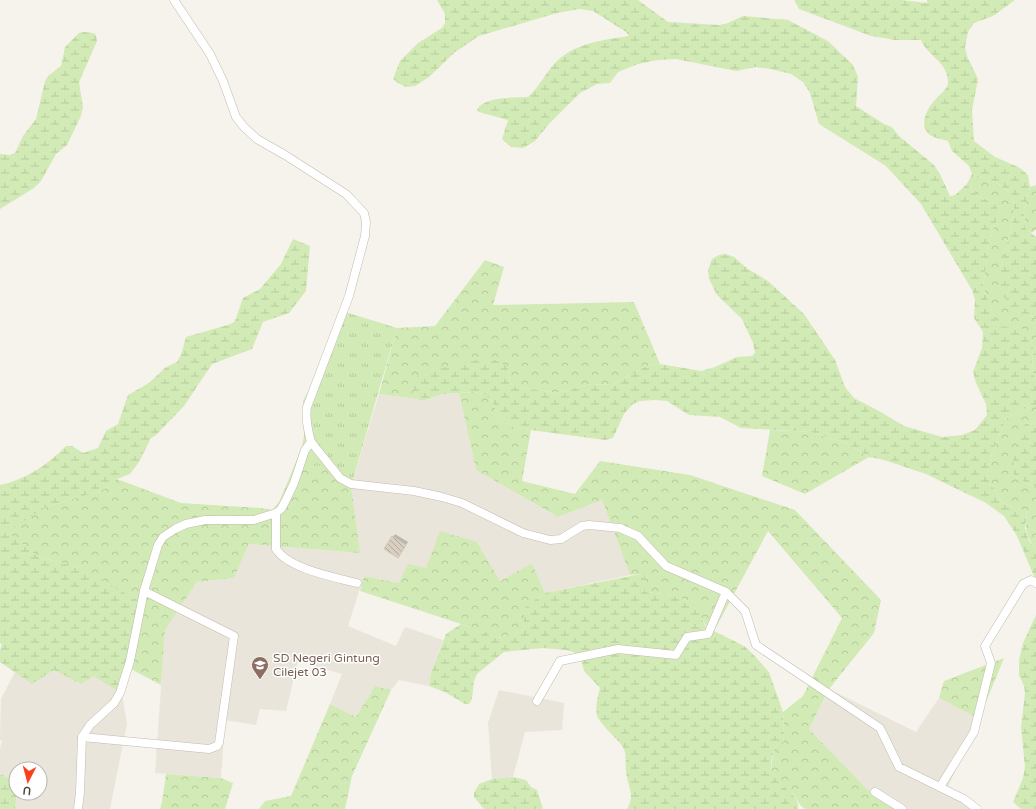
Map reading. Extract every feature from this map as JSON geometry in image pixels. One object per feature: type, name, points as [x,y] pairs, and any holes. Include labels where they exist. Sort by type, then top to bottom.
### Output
[{"type":"street","points":[[174,0],[210,54],[223,81],[236,117],[244,127],[257,139],[346,194],[364,213],[366,222],[365,236],[349,296],[306,407],[311,442],[340,478],[351,484],[442,497],[462,503],[523,533],[550,540],[561,539],[582,526],[589,525],[620,528],[638,536],[666,566],[726,592],[745,611],[756,645],[880,728],[899,767],[964,799],[977,809]]},
{"type":"street","points":[[78,809],[82,738],[90,725],[114,703],[120,693],[130,662],[144,591],[158,545],[163,537],[186,524],[205,520],[254,520],[276,513],[281,509],[285,502],[294,483],[305,450],[311,442]]},
{"type":"street","points":[[276,513],[276,549],[279,553],[297,566],[357,584]]},
{"type":"street","points":[[940,787],[974,732],[991,663],[985,646],[1023,584],[1031,580],[1036,583]]},
{"type":"street","points":[[82,738],[209,749],[217,746],[219,743],[234,636],[144,591]]},
{"type":"street","points":[[537,701],[560,661],[618,649],[676,655],[687,637],[708,634],[726,592]]},
{"type":"street","points":[[875,792],[902,809]]},
{"type":"shaded area","points":[[459,393],[476,470],[558,517],[602,500],[630,575],[545,593],[532,563],[500,581],[477,542],[399,583],[364,576],[348,626],[396,646],[405,627],[443,640],[431,673],[429,686],[399,680],[391,690],[375,686],[356,717],[330,704],[342,674],[298,661],[286,711],[260,709],[256,725],[225,720],[221,778],[155,773],[165,630],[197,582],[234,578],[249,544],[359,553],[351,486],[379,394],[422,401],[443,394]]},
{"type":"shaded area","points":[[54,670],[81,684],[94,675],[122,694],[127,724],[110,809],[15,809],[16,801],[48,801],[48,761],[8,761],[8,777],[0,774],[0,749],[2,741],[0,740],[1,699],[15,672],[32,684]]},
{"type":"shaded area","points":[[829,689],[916,732],[939,698],[979,719],[947,789],[978,809],[901,809],[868,790],[809,729]]},
{"type":"shaded area","points":[[499,690],[564,703],[562,730],[525,732],[513,777],[492,779],[488,723]]},
{"type":"green space","points":[[437,0],[638,0],[668,22],[720,25],[743,16],[788,20],[828,41],[853,65],[858,77],[856,106],[884,124],[892,127],[899,136],[934,165],[940,174],[950,196],[939,199],[955,195],[967,184],[977,195],[995,204],[1000,212],[990,237],[983,287],[998,326],[1025,329],[1033,347],[1032,372],[1036,378],[1036,405],[1026,408],[1006,419],[992,453],[987,476],[1002,503],[1027,511],[1025,528],[1029,541],[1036,549],[1036,581],[1017,536],[1004,516],[986,503],[926,474],[884,460],[869,457],[849,444],[811,432],[741,428],[720,417],[689,415],[667,401],[655,400],[640,401],[633,404],[624,414],[613,438],[605,440],[515,428],[500,418],[491,400],[484,394],[474,392],[443,394],[422,401],[417,399],[413,387],[414,379],[424,372],[481,359],[495,360],[505,365],[508,369],[510,382],[513,386],[556,393],[591,384],[612,385],[650,365],[660,364],[701,371],[715,367],[737,357],[752,356],[755,353],[753,343],[742,319],[717,295],[709,279],[708,270],[712,259],[719,255],[726,254],[734,257],[748,269],[768,281],[804,314],[835,360],[845,387],[854,398],[904,426],[942,437],[962,435],[975,430],[987,415],[986,404],[976,383],[973,372],[982,348],[983,332],[974,318],[975,300],[972,290],[921,204],[886,166],[819,124],[810,93],[803,82],[791,74],[756,67],[736,71],[676,59],[658,60],[638,64],[618,72],[610,83],[597,84],[580,93],[549,124],[535,141],[523,148],[511,147],[502,139],[508,120],[479,112],[477,110],[481,105],[493,100],[528,97],[555,63],[571,51],[589,44],[629,36],[626,32],[593,11],[580,9],[557,13],[479,36],[455,52],[429,77],[415,86],[406,87],[393,79],[400,61],[418,43],[442,28],[445,23],[445,14]]},
{"type":"green space","points":[[794,0],[902,0],[927,3],[927,0],[1015,0],[993,16],[974,23],[968,32],[965,47],[967,56],[978,79],[972,110],[974,141],[995,157],[1020,168],[1028,175],[1030,187],[1024,210],[1025,228],[1036,237],[1036,318],[1014,311],[999,290],[999,275],[1014,215],[1013,196],[998,183],[972,174],[969,166],[952,151],[948,141],[936,138],[926,131],[924,122],[927,112],[935,100],[945,90],[948,83],[945,69],[928,51],[921,40],[895,40],[871,36],[799,9]]},
{"type":"green space","points":[[79,33],[93,33],[96,35],[97,41],[79,82],[83,107],[81,116],[67,145],[56,154],[41,181],[34,188],[0,209],[0,154],[9,155],[15,153],[23,136],[36,119],[45,81],[48,76],[61,66],[65,47]]},
{"type":"green space","points":[[972,174],[998,183],[1013,196],[1014,215],[999,275],[1014,311],[1036,318],[1036,378],[1032,372],[1033,347],[998,326],[983,287],[990,237],[1000,212],[995,204],[977,195],[967,184]]},
{"type":"green space","points":[[1036,185],[1036,230],[1031,233],[1025,228],[1024,210],[1030,187]]},
{"type":"green space","points":[[293,239],[310,246],[306,291],[289,313],[263,322],[252,349],[212,364],[184,406],[156,435],[151,438],[139,462],[130,474],[117,479],[101,491],[48,506],[7,532],[39,557],[78,567],[137,600],[122,694],[94,676],[81,684],[54,670],[32,684],[0,662],[0,651],[2,644],[0,643],[0,485],[9,483],[36,470],[52,459],[66,446],[72,446],[83,453],[98,448],[106,431],[118,424],[128,395],[149,383],[166,367],[177,362],[181,355],[186,337],[231,324],[235,321],[243,298],[260,289],[281,264]]},
{"type":"green space","points":[[485,260],[504,267],[493,305],[634,302],[660,364],[642,368],[612,385],[591,384],[556,393],[513,386],[510,382],[508,369],[413,387],[417,399],[379,394],[397,328],[435,326]]},
{"type":"green space","points":[[342,311],[397,328],[351,486],[293,469],[302,446],[304,436],[303,401],[335,342]]},
{"type":"green space","points":[[474,392],[484,394],[491,400],[500,418],[515,428],[531,430],[522,481],[575,494],[600,461],[690,475],[795,510],[881,600],[874,633],[829,689],[809,729],[868,790],[901,809],[805,809],[799,804],[794,795],[780,785],[772,774],[771,770],[774,747],[783,742],[784,737],[783,712],[803,696],[842,618],[768,531],[714,631],[706,626],[697,603],[665,594],[645,592],[641,574],[630,575],[602,500],[558,517],[476,470],[459,393]]},
{"type":"green space","points":[[1036,405],[1036,422],[1025,424],[1014,476],[1036,488],[1036,549],[1027,532],[1027,511],[1002,503],[987,476],[992,453],[1006,419],[1026,408]]},
{"type":"green space","points":[[1036,422],[1036,488],[1014,476],[1013,454],[1025,424]]},
{"type":"green space","points":[[770,430],[811,432],[849,444],[869,457],[805,494],[762,476]]},
{"type":"green space","points":[[330,464],[351,486],[360,553],[249,544],[234,578],[197,582],[165,630],[161,685],[127,667],[78,567],[39,557],[6,532],[48,506],[101,491],[117,479],[181,503],[272,510],[279,502],[293,469]]},
{"type":"green space","points":[[440,531],[477,542],[500,581],[532,563],[545,593],[533,601],[525,610],[524,629],[522,632],[497,638],[461,624],[360,591],[364,576],[399,583],[408,564],[426,568]]},
{"type":"green space","points":[[641,574],[645,575],[645,592],[665,594],[698,603],[702,620],[706,627],[744,646],[769,672],[783,712],[784,736],[783,742],[774,747],[771,769],[779,782],[796,798],[798,809],[627,809],[630,804],[631,795],[627,776],[625,752],[621,745],[598,718],[596,707],[600,688],[584,671],[580,654],[566,650],[543,648],[504,652],[477,674],[474,681],[472,699],[469,704],[465,704],[445,692],[429,686],[431,673],[446,634],[461,624],[497,638],[522,632],[524,629],[524,611],[527,605],[545,593]]},
{"type":"green space","points":[[1036,615],[1036,809],[1021,809],[1013,802],[1023,778],[1025,767],[1021,727],[1025,693],[1024,686],[1019,675],[1019,660],[1023,643]]},
{"type":"green space","points":[[1004,658],[979,719],[939,698],[944,681]]},
{"type":"green space","points":[[375,686],[391,690],[352,776],[345,809],[259,809],[265,801],[291,796],[330,704],[356,717]]},
{"type":"green space","points":[[0,774],[8,777],[8,801],[16,801],[15,809],[0,809]]},
{"type":"green space","points":[[166,774],[221,778],[233,783],[225,809],[160,809]]},
{"type":"green space","points":[[513,777],[526,780],[531,787],[537,790],[543,809],[484,809],[474,797],[474,793],[479,784],[492,779]]},
{"type":"building","points":[[392,536],[406,545],[398,558],[384,549]]},
{"type":"place","name":"SD Negeri Gintung Cilejet 03","points":[[260,680]]}]
